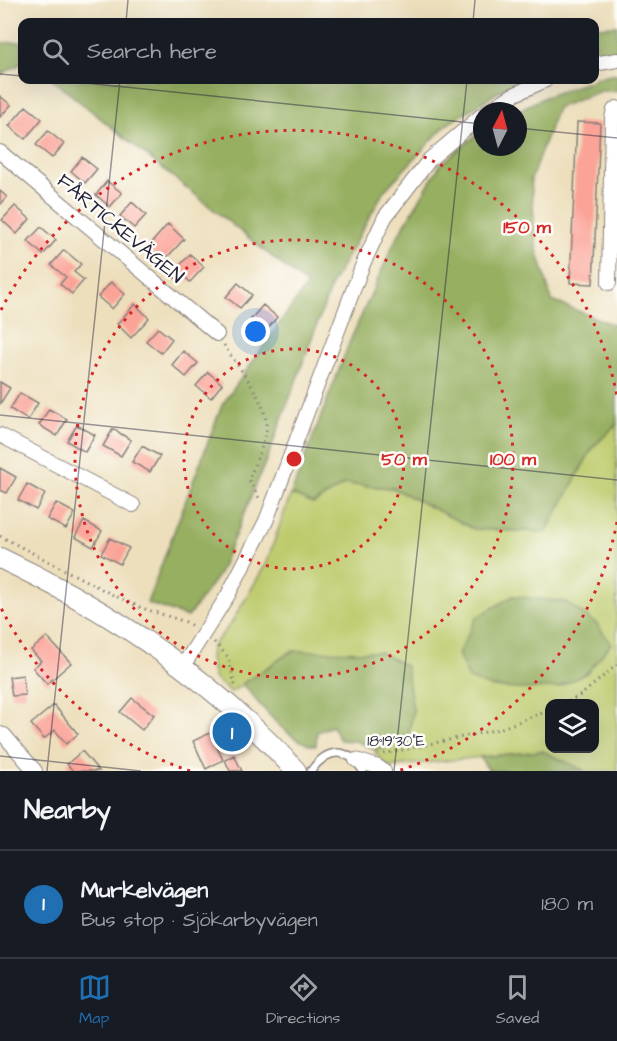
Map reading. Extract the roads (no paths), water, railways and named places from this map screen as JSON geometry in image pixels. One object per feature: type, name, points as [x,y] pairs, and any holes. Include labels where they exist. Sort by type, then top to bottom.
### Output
[{"type":"street","points":[[599,63],[617,60]]},
{"type":"street","points":[[502,102],[537,84]]},
{"type":"street","points":[[609,283],[614,165],[612,118],[617,108]]},
{"type":"street","points":[[183,666],[228,595],[269,512],[363,264],[385,217],[430,159],[473,123]]},
{"type":"street","name":"FÅRTICKEVÄGEN","points":[[0,153],[217,334]]},
{"type":"street","points":[[0,435],[133,505]]},
{"type":"street","points":[[0,558],[96,607],[183,666],[230,706],[290,769]]},
{"type":"street","points":[[0,734],[4,735],[35,771]]},
{"type":"street","points":[[361,765],[378,766],[384,771]]},
{"type":"lane","points":[[311,771],[318,761],[334,753],[346,755],[361,765]]},
{"type":"place","name":"Murkelvägen","points":[[232,732]]}]
